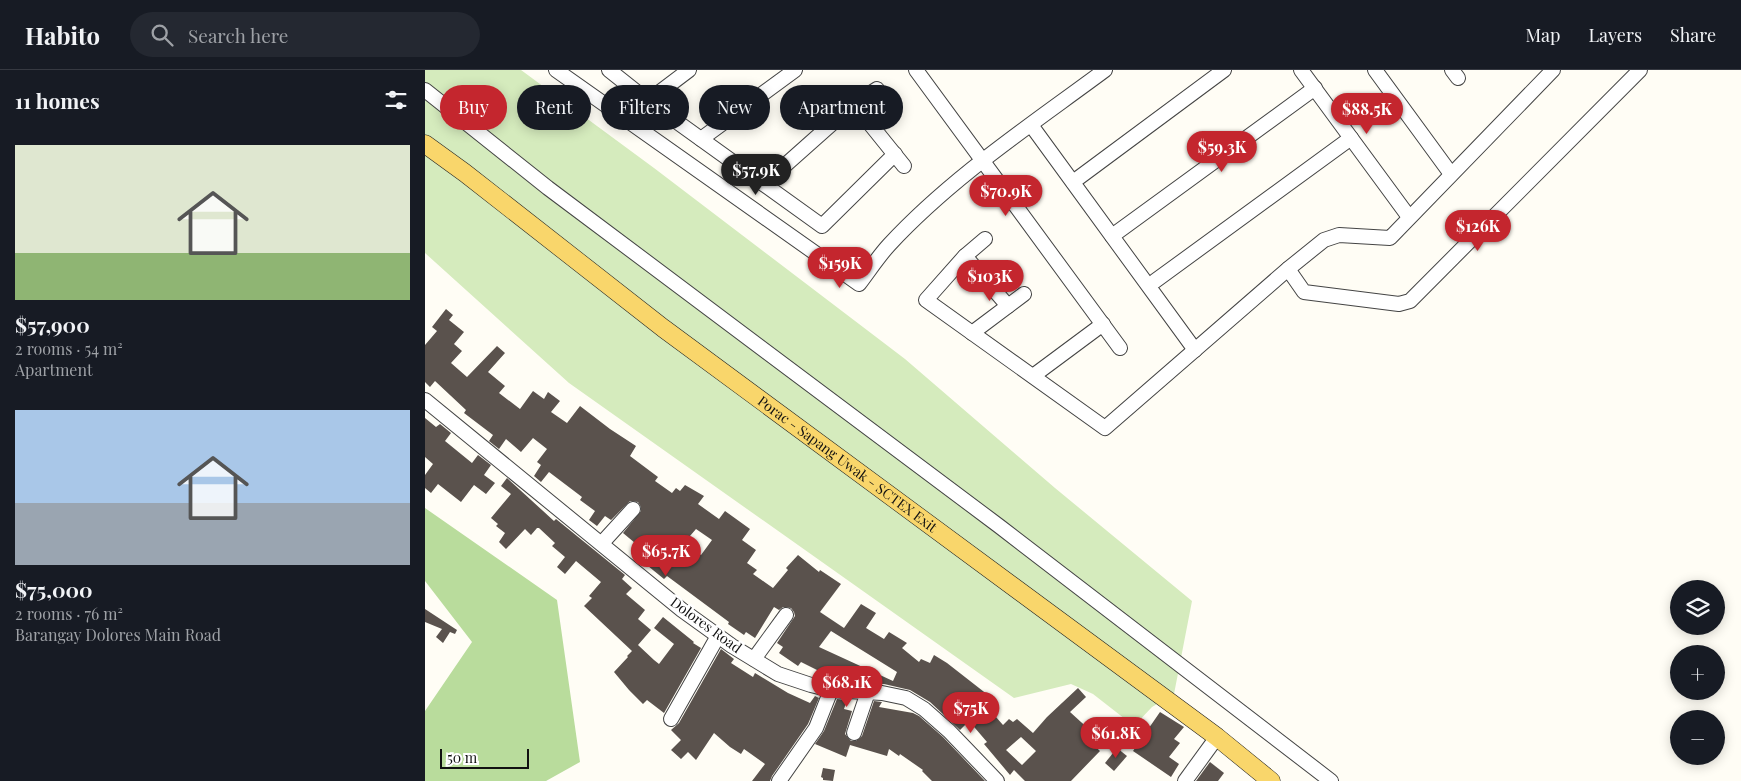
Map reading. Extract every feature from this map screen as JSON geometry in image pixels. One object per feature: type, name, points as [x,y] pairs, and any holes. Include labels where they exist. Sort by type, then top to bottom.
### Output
[{"type":"main road","name":"Porac - Sapang Uwak - SCTEX Exit","points":[[425,144],[465,173],[663,328],[1217,738],[1271,781]]},
{"type":"street","points":[[556,70],[859,284],[889,246],[927,208],[982,160],[1105,70]]},
{"type":"street","points":[[609,70],[628,85]]},
{"type":"street","points":[[669,85],[689,70]]},
{"type":"street","points":[[701,139],[795,70]]},
{"type":"street","points":[[916,70],[1120,348]]},
{"type":"street","points":[[1073,182],[1224,70]]},
{"type":"street","points":[[1301,70],[1409,217]]},
{"type":"street","points":[[1375,70],[1451,174]]},
{"type":"street","points":[[985,239],[965,256],[926,300],[1105,428],[1324,240],[1339,235],[1390,238],[1553,70]]},
{"type":"street","points":[[1288,269],[1303,292],[1399,304],[1410,301],[1640,70]]},
{"type":"street","points":[[1112,236],[1315,88]]},
{"type":"street","points":[[425,90],[548,188],[1007,532],[1331,781]]},
{"type":"street","points":[[1031,125],[1195,350]]},
{"type":"street","points":[[688,130],[822,226],[895,154]]},
{"type":"street","points":[[764,184],[825,130]]},
{"type":"street","points":[[875,130],[904,166]]},
{"type":"street","points":[[1155,281],[1351,138]]},
{"type":"street","points":[[965,256],[1008,306]]},
{"type":"street","points":[[972,333],[1025,294]]},
{"type":"street","points":[[1033,376],[1103,324]]},
{"type":"street","name":"Dolores Road","points":[[425,400],[682,610],[718,636],[778,674],[831,690],[868,692],[905,698],[924,709],[949,731],[997,781]]},
{"type":"street","points":[[602,543],[633,509]]},
{"type":"street","points":[[754,659],[786,615]]},
{"type":"street","points":[[671,719],[718,636]]},
{"type":"street","points":[[779,781],[816,728],[831,690]]},
{"type":"street","points":[[854,733],[868,692]]},
{"type":"street","points":[[1185,781],[1217,738]]},
{"type":"green space","points":[[425,70],[521,70],[541,85],[517,85],[517,130],[591,130],[591,122],[905,359],[1055,488],[1192,601],[1174,694],[1152,707],[1134,726],[1093,694],[1071,684],[1014,698],[569,383],[425,253]]},
{"type":"green space","points":[[425,508],[557,600],[580,762],[546,781],[425,781],[425,711],[472,642],[425,581]]},
{"type":"building","points":[[446,309],[453,315],[449,320],[464,332],[454,344],[462,351],[451,363],[467,377],[497,346],[505,353],[488,372],[505,386],[499,393],[520,409],[533,391],[544,399],[548,392],[560,401],[551,412],[567,423],[580,406],[636,446],[630,456],[658,477],[655,481],[672,493],[676,488],[680,491],[685,485],[704,496],[698,504],[719,519],[725,511],[750,529],[742,540],[756,550],[747,563],[757,570],[753,574],[773,588],[788,570],[786,568],[798,555],[819,572],[820,570],[841,584],[820,612],[844,628],[861,604],[876,613],[866,628],[884,639],[889,632],[907,643],[902,648],[919,662],[921,659],[930,663],[934,655],[947,663],[988,695],[982,701],[1003,725],[1009,719],[1013,722],[1017,719],[1033,733],[1078,688],[1086,697],[1070,712],[1092,732],[1086,738],[1100,751],[1071,781],[1025,781],[1014,770],[1010,775],[984,744],[987,742],[969,721],[960,730],[930,702],[910,690],[884,684],[861,683],[854,679],[853,683],[818,678],[815,676],[817,670],[801,662],[798,666],[779,653],[783,647],[777,643],[795,616],[791,608],[783,607],[779,610],[774,607],[755,638],[746,632],[744,635],[667,576],[664,579],[648,566],[652,562],[633,546],[635,543],[623,533],[641,511],[638,502],[630,501],[611,520],[605,516],[597,526],[589,520],[595,511],[580,500],[582,497],[549,472],[541,482],[534,476],[541,465],[537,462],[547,449],[533,438],[521,452],[506,439],[499,449],[489,441],[493,435],[464,413],[466,410],[435,381],[430,387],[425,382],[425,345],[437,331],[432,327]],"holes":[[[696,529],[712,540],[701,555],[684,543]],[[831,631],[897,672],[893,681],[819,647]],[[1021,737],[1036,751],[1022,765],[1006,750]]]},
{"type":"building","points":[[425,418],[436,427],[440,424],[451,433],[445,441],[472,463],[478,455],[491,465],[484,475],[495,483],[486,494],[474,485],[461,502],[438,484],[431,493],[425,488],[425,475],[433,464],[425,457]]},
{"type":"building","points":[[507,478],[554,521],[556,519],[625,575],[622,579],[632,588],[626,594],[645,610],[638,619],[651,630],[638,645],[654,660],[659,664],[674,644],[654,628],[663,617],[701,648],[664,713],[647,700],[643,704],[614,672],[632,651],[584,606],[592,598],[589,596],[601,582],[576,561],[565,574],[557,567],[565,557],[552,546],[555,543],[539,528],[531,535],[525,529],[506,549],[499,542],[505,533],[496,526],[498,524],[491,518],[511,494],[501,486]]},
{"type":"building","points":[[425,609],[457,630],[455,634],[450,632],[443,643],[436,637],[442,629],[425,622]]},
{"type":"building","points":[[721,649],[734,659],[731,663],[753,677],[755,673],[788,693],[810,703],[815,696],[819,698],[808,724],[770,781],[752,781],[765,764],[744,749],[741,754],[714,733],[696,760],[688,752],[681,759],[671,750],[681,740],[671,730],[679,723]]},
{"type":"building","points":[[837,699],[847,700],[844,709],[852,711],[845,734],[851,741],[856,741],[862,736],[874,701],[882,702],[879,707],[913,713],[919,716],[943,737],[985,781],[932,781],[923,770],[900,754],[899,756],[889,749],[887,756],[850,745],[846,757],[815,744],[824,731]]},
{"type":"building","points":[[1160,712],[1184,727],[1174,739],[1180,743],[1169,757],[1179,764],[1171,777],[1133,751]]},
{"type":"building","points":[[1117,748],[1127,756],[1114,771],[1105,763]]},
{"type":"building","points":[[1210,762],[1224,773],[1218,781],[1196,781]]},
{"type":"building","points":[[823,768],[835,770],[833,781],[823,780],[821,777]]}]
